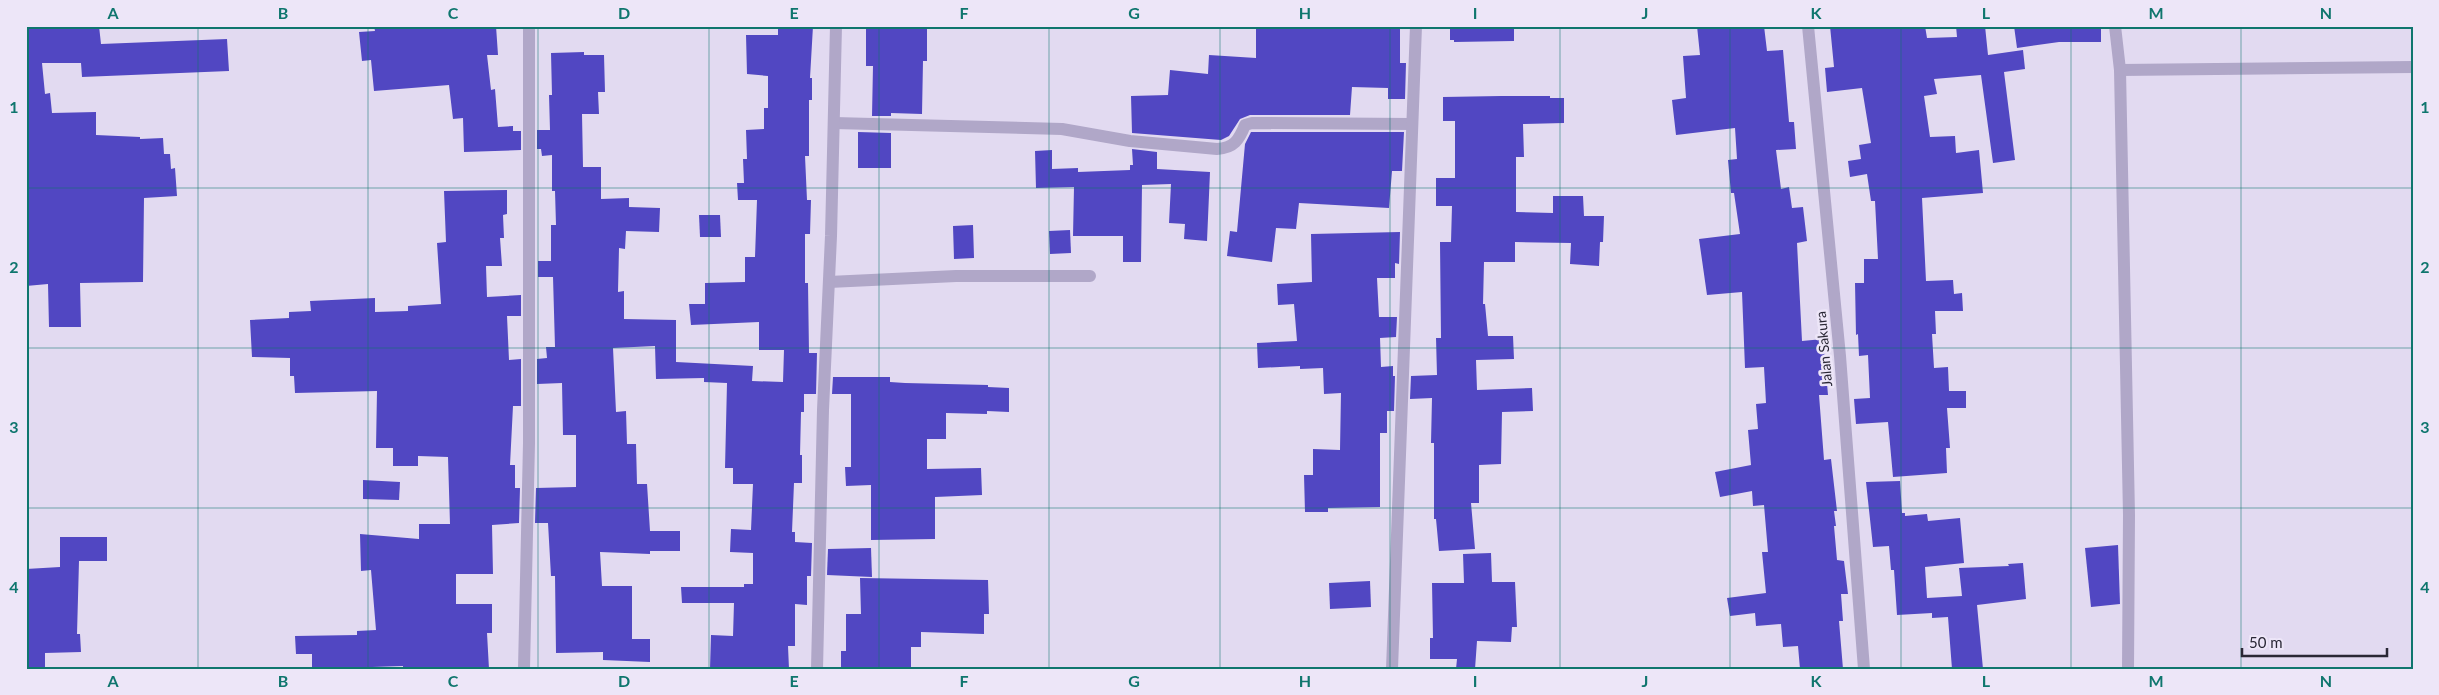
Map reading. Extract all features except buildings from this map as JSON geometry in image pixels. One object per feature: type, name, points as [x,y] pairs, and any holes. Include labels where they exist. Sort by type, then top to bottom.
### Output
[{"type":"street","points":[[524,669],[529,443],[529,26]]},
{"type":"street","points":[[817,669],[823,410],[829,282],[836,26]]},
{"type":"street","points":[[1392,669],[1416,26]]},
{"type":"street","name":"Jalan Sakura","points":[[1808,26],[1840,356],[1864,669]]},
{"type":"street","points":[[2115,26],[2120,70],[2129,515],[2128,669]]},
{"type":"street","points":[[2120,70],[2413,67]]},
{"type":"street","points":[[834,123],[1062,129],[1130,141],[1217,149],[1228,148],[1236,143],[1245,125],[1252,123],[1412,124]]},
{"type":"street","points":[[829,282],[956,276],[1090,276]]}]
